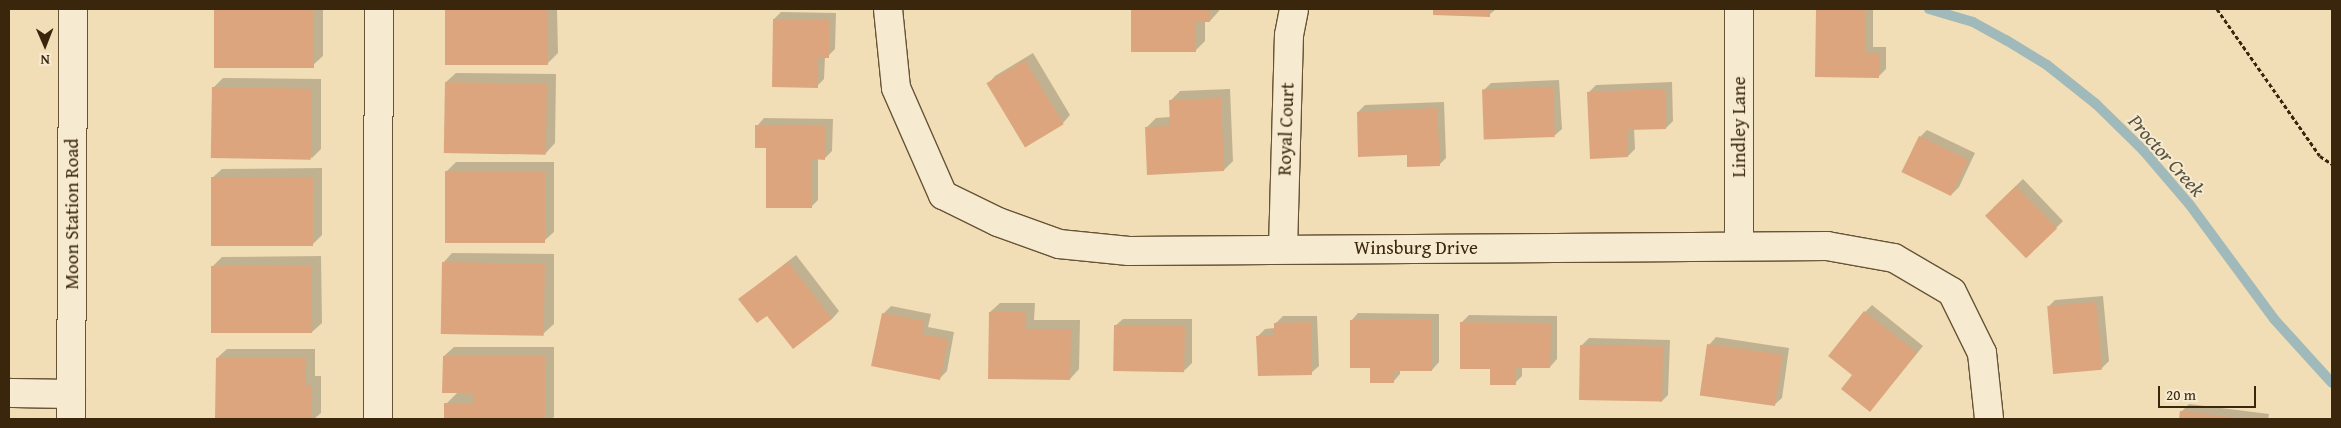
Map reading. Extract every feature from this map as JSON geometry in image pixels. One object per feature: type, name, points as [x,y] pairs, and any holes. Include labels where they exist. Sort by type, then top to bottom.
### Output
[{"type":"street","name":"Moon Station Road","points":[[71,406],[74,9]]},
{"type":"street","points":[[378,419],[379,9]]},
{"type":"street","name":"Winsburg Drive","points":[[888,9],[896,88],[943,195],[998,222],[1059,244],[1129,251],[1827,246],[1894,258],[1952,292],[1982,353],[1990,419]]},
{"type":"street","name":"Royal Court","points":[[1283,249],[1289,35],[1294,9]]},
{"type":"street","name":"Lindley Lane","points":[[1739,9],[1739,246]]},
{"type":"street","points":[[9,394],[71,406]]},
{"type":"path","points":[[2217,9],[2320,156],[2332,164]]},
{"type":"building","points":[[214,9],[314,9],[314,68],[214,68]]},
{"type":"building","points":[[445,9],[548,9],[548,65],[445,65]]},
{"type":"building","points":[[1131,9],[1210,9],[1210,22],[1196,22],[1196,52],[1131,52]]},
{"type":"building","points":[[1433,9],[1490,9],[1490,17],[1433,15]]},
{"type":"building","points":[[1816,9],[1866,9],[1866,54],[1879,53],[1879,78],[1815,77]]},
{"type":"building","points":[[773,19],[829,19],[829,58],[818,58],[818,88],[772,87]]},
{"type":"building","points":[[1025,60],[1064,124],[1025,147],[986,83]]},
{"type":"building","points":[[445,82],[547,84],[546,155],[444,153]]},
{"type":"building","points":[[212,87],[312,89],[311,160],[211,158]]},
{"type":"building","points":[[1553,87],[1555,137],[1484,139],[1482,89]]},
{"type":"building","points":[[1665,89],[1666,129],[1627,130],[1628,157],[1590,159],[1587,92]]},
{"type":"building","points":[[1221,98],[1224,171],[1147,175],[1145,127],[1170,126],[1169,100]]},
{"type":"building","points":[[1437,108],[1440,166],[1407,167],[1407,155],[1358,157],[1357,112]]},
{"type":"building","points":[[755,125],[826,126],[825,160],[812,159],[812,208],[766,208],[766,148],[755,148]]},
{"type":"building","points":[[1919,136],[1968,160],[1951,196],[1901,172]]},
{"type":"building","points":[[445,171],[545,171],[545,243],[445,243]]},
{"type":"building","points":[[211,177],[313,177],[313,246],[211,246]]},
{"type":"building","points":[[2016,186],[2057,228],[2026,258],[1985,216]]},
{"type":"building","points":[[442,262],[545,264],[544,336],[441,334]]},
{"type":"building","points":[[788,262],[832,319],[793,349],[767,316],[757,323],[738,299]]},
{"type":"building","points":[[211,266],[312,266],[312,333],[211,333]]},
{"type":"building","points":[[2096,302],[2102,370],[2053,374],[2047,306]]},
{"type":"building","points":[[1864,311],[1917,353],[1870,412],[1841,389],[1852,375],[1828,356]]},
{"type":"building","points":[[989,312],[1026,312],[1025,329],[1071,329],[1070,380],[988,379]]},
{"type":"building","points":[[882,313],[924,321],[922,334],[948,339],[940,380],[871,366]]},
{"type":"building","points":[[1350,320],[1432,320],[1432,371],[1393,371],[1394,383],[1370,383],[1370,368],[1350,368]]},
{"type":"building","points":[[1311,322],[1312,375],[1258,376],[1256,336],[1274,335],[1274,323]]},
{"type":"building","points":[[1460,322],[1551,323],[1550,368],[1515,368],[1516,385],[1490,385],[1490,369],[1460,369]]},
{"type":"building","points":[[1114,325],[1185,326],[1184,372],[1113,371]]},
{"type":"building","points":[[1707,344],[1782,355],[1775,406],[1700,395]]},
{"type":"building","points":[[1580,345],[1663,346],[1662,401],[1579,400]]},
{"type":"building","points":[[443,356],[545,356],[545,419],[444,419],[444,403],[473,403],[473,393],[442,393]]},
{"type":"building","points":[[216,358],[306,358],[306,385],[312,385],[312,419],[215,419]]},
{"type":"building","points":[[2180,411],[2241,418],[2241,419],[2179,419]]},
{"type":"waterway","name":"Proctor Creek","points":[[1929,9],[1973,22],[2006,40],[2047,65],[2096,104],[2143,150],[2190,205],[2274,319],[2332,383]]}]
